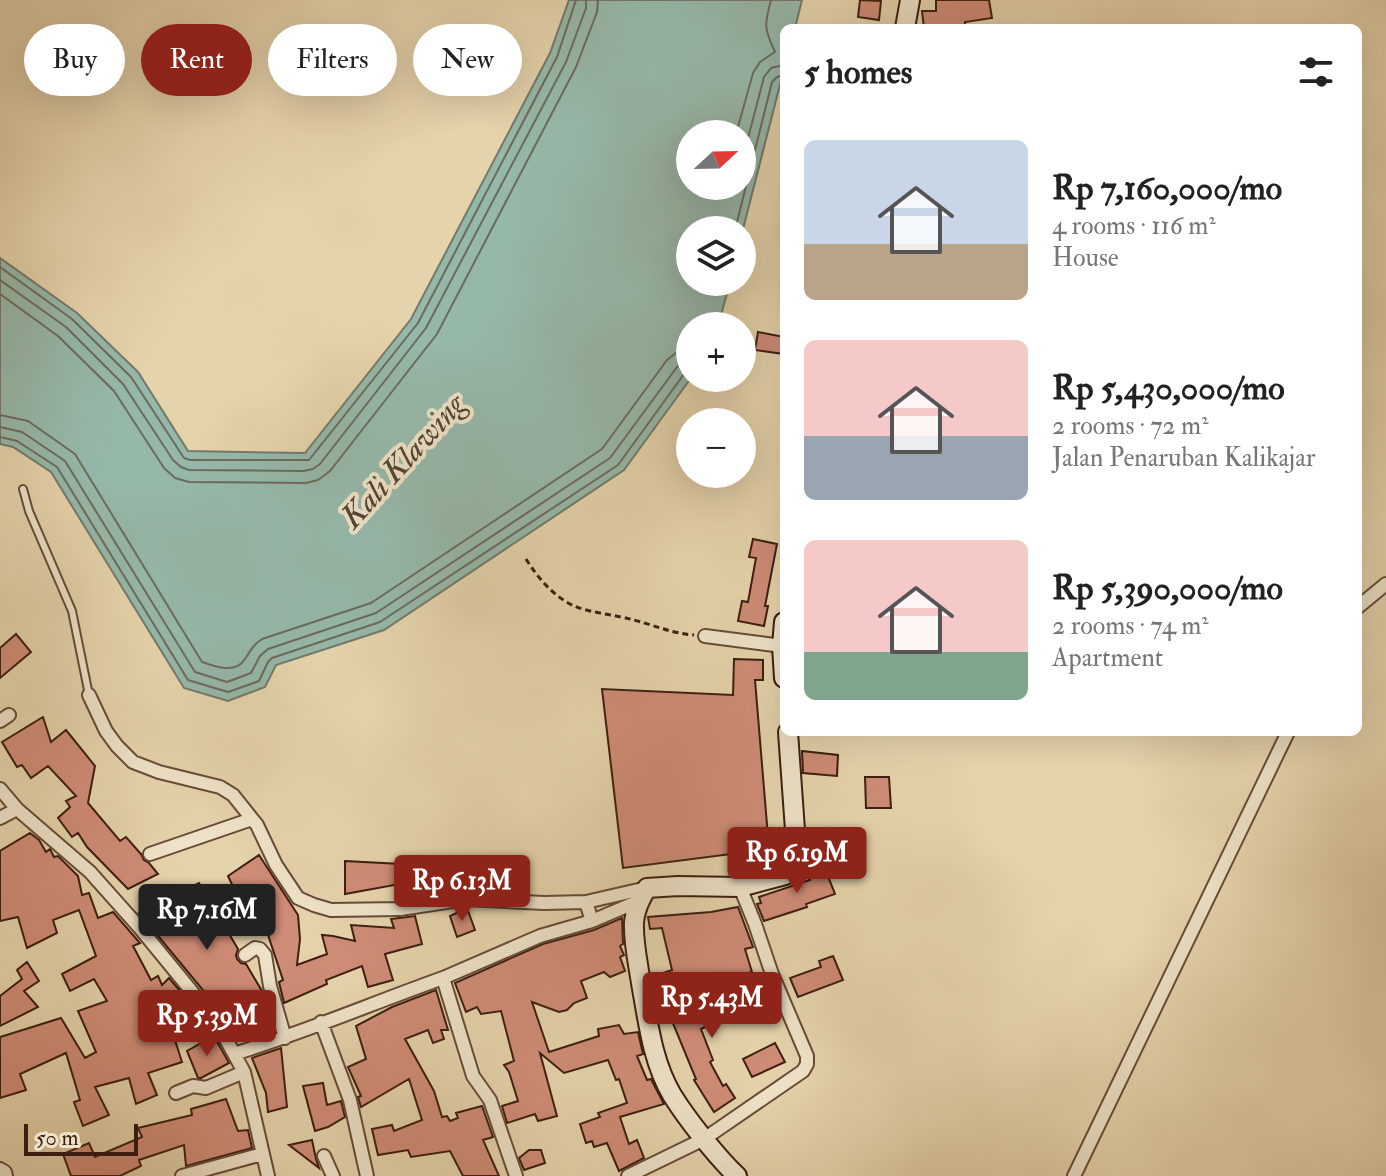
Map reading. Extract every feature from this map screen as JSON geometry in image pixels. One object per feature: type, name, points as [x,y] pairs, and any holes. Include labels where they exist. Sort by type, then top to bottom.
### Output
[{"type":"street","points":[[906,24],[910,0]]},
{"type":"street","points":[[1362,604],[1386,584]]},
{"type":"street","points":[[705,636],[780,646]]},
{"type":"street","points":[[89,695],[106,731],[133,762],[159,772],[220,787],[233,795],[252,819],[276,865],[298,898],[331,910],[400,909],[466,899],[586,902],[678,886],[740,887],[785,875],[794,867],[797,858],[788,736]]},
{"type":"street","points":[[1074,1176],[1286,736]]},
{"type":"street","points":[[0,789],[17,809],[90,872],[216,1021],[244,1072],[268,1176]]},
{"type":"street","points":[[0,818],[17,809]]},
{"type":"street","points":[[150,854],[252,819]]},
{"type":"street","points":[[628,1176],[704,1139],[803,1071],[807,1064],[807,1056],[740,887]]},
{"type":"street","points":[[234,1054],[443,978],[540,936],[592,921],[643,894]]},
{"type":"street","points":[[643,894],[634,922],[635,942],[651,1040],[672,1095],[704,1139],[737,1176]]},
{"type":"street","points":[[586,902],[592,921]]},
{"type":"street","points":[[245,955],[255,948],[265,955],[270,986],[285,1038]]},
{"type":"street","points":[[443,978],[473,1076],[490,1100],[516,1176]]},
{"type":"street","points":[[188,1033],[216,1021]]},
{"type":"street","points":[[321,1022],[350,1100],[367,1176]]},
{"type":"street","points":[[176,1093],[193,1086],[206,1088],[244,1072]]},
{"type":"street","points":[[182,1176],[262,1154]]},
{"type":"street","points":[[324,1156],[333,1176]]},
{"type":"street","points":[[0,1169],[6,1176]]},
{"type":"lane","points":[[23,489],[29,511],[72,611],[89,695]]},
{"type":"path","points":[[526,559],[552,592],[574,606],[675,634],[705,636]]},
{"type":"water","name":"Kali Klawing","points":[[569,0],[802,0],[796,24],[780,24],[780,85],[756,178],[756,120],[676,120],[676,200],[750,200],[746,216],[676,216],[676,296],[726,296],[722,312],[676,312],[676,392],[681,392],[624,470],[384,630],[276,665],[265,687],[228,701],[184,688],[51,472],[13,447],[0,444],[0,258],[77,313],[138,372],[188,451],[305,453],[411,319],[550,53]]},
{"type":"building","points":[[860,0],[881,1],[879,20],[858,17]]},
{"type":"building","points":[[936,0],[989,0],[992,18],[965,24],[924,24],[922,11],[936,11]]},
{"type":"building","points":[[758,332],[780,336],[780,353],[756,350]]},
{"type":"building","points":[[753,539],[777,544],[764,626],[738,621],[742,601],[748,602],[756,558],[749,557]]},
{"type":"building","points":[[16,634],[31,652],[0,678],[0,648]]},
{"type":"building","points":[[734,659],[763,660],[763,680],[755,680],[769,849],[623,868],[602,689],[733,695]]},
{"type":"building","points":[[43,717],[51,742],[66,730],[95,766],[88,803],[120,841],[126,837],[158,874],[128,889],[87,847],[78,833],[72,837],[58,818],[70,807],[66,801],[76,796],[48,766],[31,778],[22,765],[17,767],[2,742]]},
{"type":"building","points":[[802,751],[838,755],[837,776],[803,773]]},
{"type":"building","points":[[865,777],[889,777],[891,808],[866,808]]},
{"type":"building","points":[[30,833],[46,852],[50,849],[54,857],[58,856],[78,876],[82,895],[89,893],[98,918],[113,912],[140,943],[133,946],[151,980],[158,976],[162,985],[169,978],[181,992],[169,998],[172,1009],[166,1012],[182,1062],[148,1073],[157,1095],[136,1104],[129,1078],[95,1087],[109,1115],[83,1126],[74,1102],[80,1100],[66,1053],[20,1074],[26,1090],[0,1098],[0,1037],[61,1018],[85,1058],[96,1052],[78,1011],[107,1001],[94,979],[70,991],[62,974],[96,956],[79,910],[53,920],[57,933],[27,948],[18,917],[0,921],[0,851]]},
{"type":"building","points":[[259,855],[298,915],[300,939],[297,965],[327,954],[322,935],[355,941],[351,925],[394,928],[391,919],[415,916],[422,944],[385,954],[393,980],[368,987],[362,966],[326,980],[327,984],[284,1003],[279,982],[283,980],[262,917],[251,924],[228,876]]},
{"type":"building","points":[[345,861],[401,864],[400,884],[345,894]]},
{"type":"building","points":[[474,863],[476,881],[462,882],[457,869]]},
{"type":"building","points":[[824,866],[835,894],[764,921],[757,904],[761,903],[759,897],[810,880],[806,871]]},
{"type":"building","points":[[199,883],[238,949],[237,959],[246,964],[262,991],[268,1011],[231,1024],[139,913]]},
{"type":"building","points":[[738,907],[753,947],[745,949],[752,972],[668,991],[663,973],[672,970],[662,928],[650,929],[648,917]]},
{"type":"building","points":[[467,908],[475,930],[457,937],[450,916]]},
{"type":"building","points":[[622,918],[623,944],[620,946],[624,955],[620,957],[625,971],[610,977],[604,972],[581,981],[587,998],[574,1003],[567,1010],[559,1012],[532,1002],[549,1052],[599,1036],[598,1029],[619,1025],[624,1034],[638,1032],[643,1054],[637,1056],[647,1080],[651,1079],[664,1104],[620,1117],[629,1144],[637,1140],[644,1158],[619,1171],[607,1143],[594,1147],[592,1141],[586,1143],[580,1124],[600,1117],[598,1113],[627,1103],[608,1060],[564,1073],[540,1053],[557,1116],[538,1121],[535,1114],[507,1123],[502,1106],[518,1101],[504,1065],[514,1061],[501,1011],[481,1014],[477,1007],[466,1012],[455,983],[543,944],[594,930]]},
{"type":"building","points":[[833,956],[843,980],[798,997],[790,978],[821,967],[819,961]]},
{"type":"building","points":[[27,962],[39,981],[24,991],[38,1007],[0,1026],[0,996],[22,979],[17,970]]},
{"type":"building","points":[[753,982],[762,1004],[701,1029],[713,1060],[710,1062],[723,1086],[726,1084],[735,1098],[714,1112],[694,1080],[672,1021]]},
{"type":"building","points":[[436,990],[448,1030],[441,1030],[444,1039],[433,1043],[428,1030],[405,1039],[434,1091],[442,1117],[447,1116],[450,1121],[458,1118],[456,1113],[482,1106],[493,1137],[483,1140],[499,1176],[463,1176],[450,1151],[411,1157],[408,1150],[378,1155],[372,1129],[392,1125],[394,1131],[422,1120],[409,1079],[361,1107],[358,1097],[361,1096],[348,1067],[366,1059],[356,1026],[392,1007]]},
{"type":"building","points":[[214,1036],[229,1063],[198,1078],[187,1051]]},
{"type":"building","points":[[775,1043],[785,1062],[752,1077],[743,1059]]},
{"type":"building","points":[[281,1048],[287,1107],[268,1112],[266,1093],[252,1058]]},
{"type":"building","points":[[323,1083],[327,1105],[341,1101],[345,1117],[315,1131],[303,1086]]},
{"type":"building","points":[[226,1099],[238,1131],[248,1130],[252,1148],[186,1166],[184,1145],[139,1160],[141,1166],[120,1176],[71,1176],[63,1154],[89,1143],[95,1157],[142,1137],[138,1128],[192,1115],[191,1109]]},
{"type":"building","points":[[312,1140],[316,1159],[319,1168],[289,1145]]},
{"type":"building","points":[[529,1150],[541,1150],[545,1163],[524,1170],[519,1158]]}]
